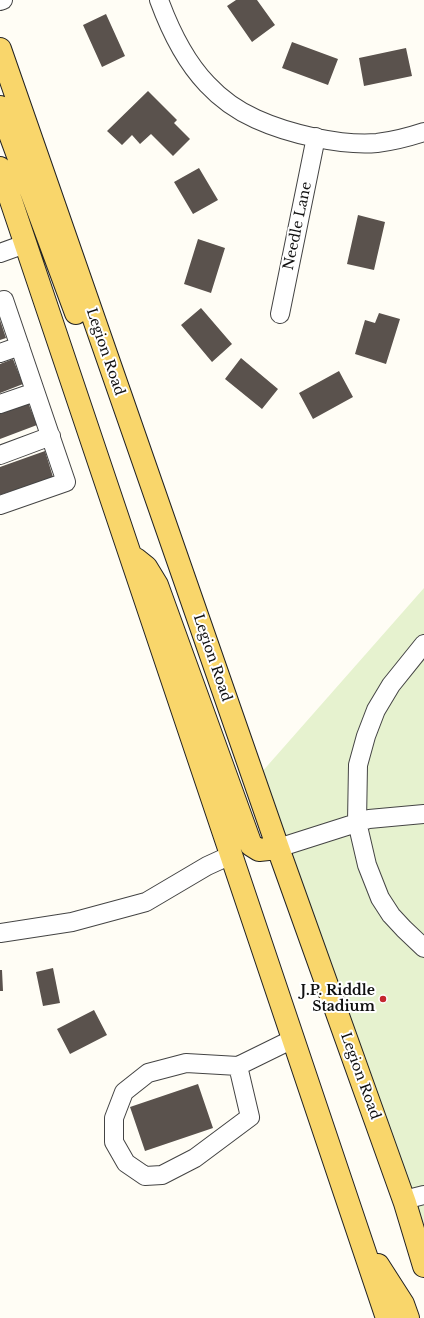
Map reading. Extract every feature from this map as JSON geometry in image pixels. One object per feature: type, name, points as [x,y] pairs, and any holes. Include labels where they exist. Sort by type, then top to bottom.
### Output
[{"type":"main road","name":"Legion Road","points":[[0,49],[278,848],[414,1197],[424,1266]]},
{"type":"main road","points":[[0,107],[89,346],[111,368]]},
{"type":"main road","points":[[0,168],[387,1318]]},
{"type":"main road","points":[[130,555],[146,567],[157,585],[251,845],[258,850],[278,848]]},
{"type":"main road","points":[[361,1239],[403,1304],[408,1318]]},
{"type":"street","points":[[0,1],[4,0]]},
{"type":"street","points":[[159,0],[170,30],[190,64],[206,83],[229,103],[255,118],[279,128],[316,137],[346,142],[376,143],[406,138],[424,132]]},
{"type":"street","name":"Needle Lane","points":[[280,314],[316,137]]},
{"type":"street","points":[[0,253],[25,244]]},
{"type":"street","points":[[0,301],[4,300],[66,482],[0,505]]},
{"type":"street","points":[[0,353],[20,346]]},
{"type":"street","points":[[0,404],[36,392]]},
{"type":"street","points":[[0,454],[51,436]]},
{"type":"street","points":[[424,644],[391,685],[376,710],[358,766],[357,822],[366,865],[380,898],[404,929],[424,948]]},
{"type":"street","points":[[278,848],[369,819],[424,814]]},
{"type":"street","points":[[0,933],[72,922],[146,902],[207,866],[232,855]]},
{"type":"street","points":[[238,1066],[250,1118],[195,1158],[162,1175],[145,1176],[126,1163],[114,1142],[114,1118],[124,1092],[148,1073],[186,1063],[238,1066],[294,1039]]},
{"type":"green space","name":"J.P. Riddle Stadium","points":[[424,588],[424,1225],[261,773]]},
{"type":"building","points":[[236,0],[257,0],[275,25],[252,42],[227,6]]},
{"type":"building","points":[[106,14],[125,56],[102,67],[83,25]]},
{"type":"building","points":[[292,42],[338,59],[328,85],[282,68]]},
{"type":"building","points":[[406,48],[412,76],[364,86],[359,58]]},
{"type":"building","points":[[148,91],[177,120],[174,123],[190,139],[173,156],[151,134],[140,144],[132,135],[122,145],[107,131]]},
{"type":"building","points":[[199,168],[218,200],[193,214],[174,182]]},
{"type":"building","points":[[358,215],[385,222],[374,270],[347,264]]},
{"type":"building","points":[[198,239],[225,248],[211,293],[184,284]]},
{"type":"building","points":[[201,308],[232,344],[212,362],[181,325]]},
{"type":"building","points":[[379,313],[400,319],[386,364],[355,354],[365,320],[375,323]]},
{"type":"building","points":[[0,320],[6,338],[0,340]]},
{"type":"building","points":[[241,358],[278,389],[262,409],[225,379]]},
{"type":"building","points":[[13,359],[23,384],[0,393],[0,364]]},
{"type":"building","points":[[339,371],[353,397],[313,419],[299,393]]},
{"type":"building","points":[[27,400],[37,425],[0,439],[0,410]]},
{"type":"building","points":[[45,451],[53,477],[0,495],[0,467]]},
{"type":"building","points":[[53,968],[60,1003],[43,1006],[36,972]]},
{"type":"building","points":[[0,970],[2,970],[3,991],[0,991]]},
{"type":"building","points":[[94,1010],[107,1035],[70,1054],[57,1029]]},
{"type":"building","points":[[198,1084],[213,1128],[145,1151],[130,1107]]},
{"type":"place","name":"J.P. Riddle Stadium","points":[[383,999]]}]
